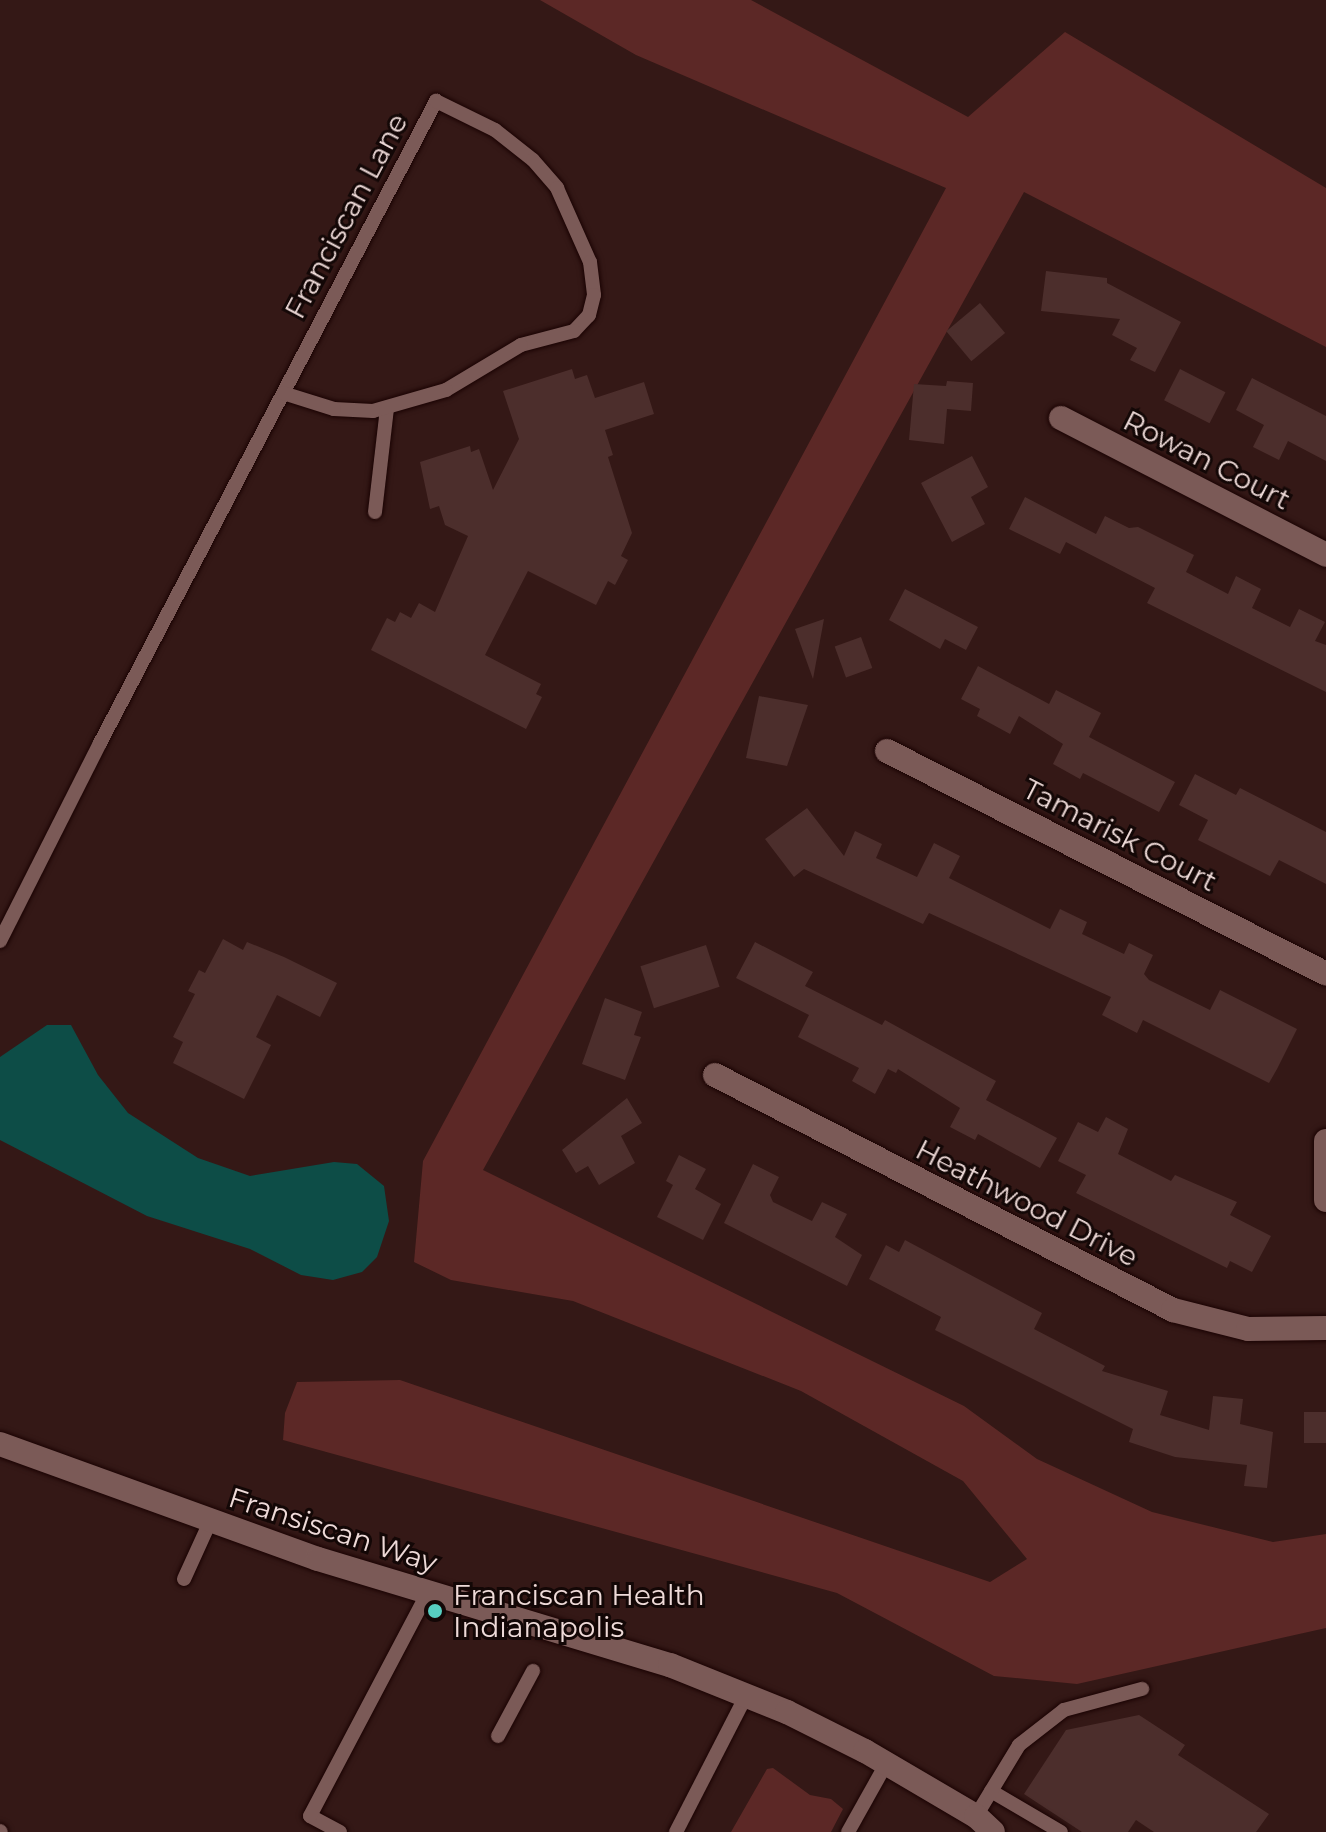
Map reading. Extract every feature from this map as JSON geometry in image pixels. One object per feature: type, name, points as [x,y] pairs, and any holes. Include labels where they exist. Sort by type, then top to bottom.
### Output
[{"type":"street","name":"Rowan Court","points":[[1061,418],[1326,555]]},
{"type":"street","name":"Tamarisk Court","points":[[887,751],[1326,974]]},
{"type":"street","name":"Heathwood Drive","points":[[715,1075],[1173,1310],[1248,1329],[1326,1328]]},
{"type":"street","points":[[1326,1141],[1326,1200]]},
{"type":"street","name":"Fransiscan Way","points":[[0,1444],[210,1522],[670,1665],[746,1696],[886,1764],[984,1824]]},
{"type":"lane","name":"Franciscan Lane","points":[[0,941],[283,393],[436,101],[495,130],[533,160],[557,188],[590,262],[594,295],[589,315],[574,331],[521,345],[446,390],[387,408],[334,409],[283,393]]},
{"type":"lane","points":[[375,512],[387,408]]},
{"type":"lane","points":[[184,1579],[210,1522]]},
{"type":"lane","points":[[340,1832],[310,1816],[428,1592]]},
{"type":"lane","points":[[498,1736],[533,1671]]},
{"type":"lane","points":[[984,1824],[991,1791],[1019,1745],[1064,1710],[1142,1689]]},
{"type":"lane","points":[[676,1832],[746,1696]]},
{"type":"lane","points":[[848,1832],[886,1764]]},
{"type":"lane","points":[[991,1791],[1061,1832]]},
{"type":"shaded area","points":[[540,0],[751,0],[968,117],[1065,32],[1326,188],[1326,347],[1024,192],[483,1170],[964,1406],[1037,1459],[1152,1512],[1273,1542],[1326,1534],[1326,1628],[1077,1684],[994,1676],[837,1593],[283,1440],[285,1413],[297,1382],[400,1380],[990,1582],[1027,1559],[963,1481],[801,1391],[573,1301],[451,1280],[414,1262],[423,1161],[946,188],[636,55]]},
{"type":"shaded area","points":[[773,1768],[810,1795],[831,1799],[843,1809],[831,1832],[731,1832],[767,1769]]},
{"type":"water","points":[[47,1025],[71,1025],[98,1075],[128,1113],[198,1158],[250,1176],[334,1162],[357,1164],[384,1186],[389,1221],[377,1257],[362,1272],[333,1280],[301,1275],[250,1249],[147,1216],[0,1140],[0,1057]]},
{"type":"building","points":[[1046,271],[1107,278],[1107,283],[1181,322],[1155,372],[1130,360],[1137,348],[1112,335],[1120,319],[1041,311]]},
{"type":"building","points":[[980,303],[1005,333],[971,361],[946,331]]},
{"type":"building","points":[[572,369],[575,379],[587,375],[595,398],[644,382],[654,414],[605,430],[613,455],[608,457],[632,533],[621,556],[628,560],[615,585],[608,581],[596,605],[528,571],[485,655],[541,684],[536,694],[542,697],[526,729],[371,650],[387,618],[395,622],[400,612],[411,618],[419,603],[435,612],[468,536],[445,525],[439,506],[430,509],[420,462],[470,446],[471,452],[479,449],[493,490],[519,439],[503,391]]},
{"type":"building","points":[[1180,369],[1225,392],[1210,423],[1164,400]]},
{"type":"building","points":[[1252,378],[1326,416],[1326,461],[1288,441],[1279,460],[1253,447],[1264,425],[1236,410]]},
{"type":"building","points":[[947,381],[973,383],[971,411],[947,409],[944,444],[909,440],[914,384],[946,386]]},
{"type":"building","points":[[972,456],[988,487],[971,497],[985,524],[952,542],[921,483]]},
{"type":"building","points":[[1025,497],[1096,534],[1105,516],[1129,528],[1138,527],[1194,555],[1186,572],[1228,594],[1236,576],[1261,589],[1252,608],[1290,627],[1299,609],[1325,622],[1315,641],[1326,645],[1326,692],[1147,603],[1155,588],[1066,542],[1060,554],[1009,529]]},
{"type":"building","points":[[905,589],[978,627],[966,650],[945,639],[940,649],[889,620]]},
{"type":"building","points":[[824,619],[813,679],[795,629]]},
{"type":"building","points":[[861,637],[872,668],[846,678],[835,647]]},
{"type":"building","points":[[978,666],[1049,704],[1056,690],[1101,713],[1089,737],[1175,782],[1159,812],[1083,773],[1080,779],[1053,764],[1063,744],[1019,716],[1010,734],[977,716],[980,709],[961,699]]},
{"type":"building","points":[[759,696],[808,705],[787,766],[746,758]]},
{"type":"building","points":[[1195,774],[1236,795],[1240,788],[1326,832],[1326,884],[1279,860],[1270,876],[1198,840],[1208,820],[1179,805]]},
{"type":"building","points":[[807,808],[844,856],[855,831],[882,844],[876,858],[917,877],[934,843],[960,856],[949,878],[1050,929],[1060,909],[1087,922],[1082,934],[1124,954],[1129,943],[1153,955],[1144,974],[1149,980],[1210,1010],[1220,990],[1297,1029],[1269,1083],[1143,1020],[1137,1033],[1102,1015],[1111,997],[929,913],[923,924],[804,869],[794,877],[765,839]]},
{"type":"building","points":[[223,939],[243,950],[247,942],[337,983],[320,1017],[277,995],[256,1037],[271,1045],[244,1099],[173,1063],[183,1042],[173,1037],[195,994],[188,991],[199,970],[205,973]]},
{"type":"building","points":[[755,942],[813,972],[805,986],[882,1025],[885,1020],[996,1081],[986,1100],[1057,1138],[1040,1168],[978,1134],[975,1140],[950,1127],[960,1108],[898,1069],[896,1073],[888,1069],[875,1094],[852,1081],[859,1068],[798,1037],[809,1015],[736,978]]},
{"type":"building","points":[[706,945],[720,987],[654,1008],[640,966]]},
{"type":"building","points":[[605,998],[642,1012],[634,1035],[641,1037],[625,1080],[582,1064]]},
{"type":"building","points":[[627,1098],[642,1123],[621,1136],[635,1163],[599,1185],[588,1166],[576,1173],[562,1150]]},
{"type":"building","points":[[1106,1117],[1128,1129],[1118,1154],[1171,1181],[1175,1175],[1237,1202],[1230,1215],[1271,1236],[1252,1272],[1230,1261],[1227,1268],[1076,1193],[1086,1175],[1058,1161],[1078,1122],[1098,1132]]},
{"type":"building","points":[[679,1155],[706,1169],[695,1189],[721,1204],[703,1240],[657,1217],[673,1185],[666,1181]]},
{"type":"building","points":[[753,1164],[779,1177],[770,1195],[773,1202],[812,1221],[822,1202],[847,1214],[835,1237],[862,1255],[847,1286],[724,1223]]},
{"type":"building","points":[[905,1240],[1042,1313],[1034,1329],[1105,1366],[1102,1371],[1168,1391],[1160,1415],[1209,1430],[1213,1396],[1243,1399],[1240,1424],[1273,1432],[1267,1488],[1244,1486],[1247,1465],[1175,1457],[1129,1442],[1133,1429],[935,1330],[941,1317],[869,1279],[886,1245],[899,1252]]},
{"type":"building","points":[[1304,1412],[1326,1412],[1326,1443],[1304,1443]]},
{"type":"building","points":[[1139,1715],[1185,1745],[1178,1755],[1269,1814],[1256,1832],[1154,1832],[1136,1820],[1128,1832],[1082,1832],[1024,1794],[1066,1730]]},
{"type":"place","name":"Franciscan Health Indianapolis","points":[[435,1611]]}]
